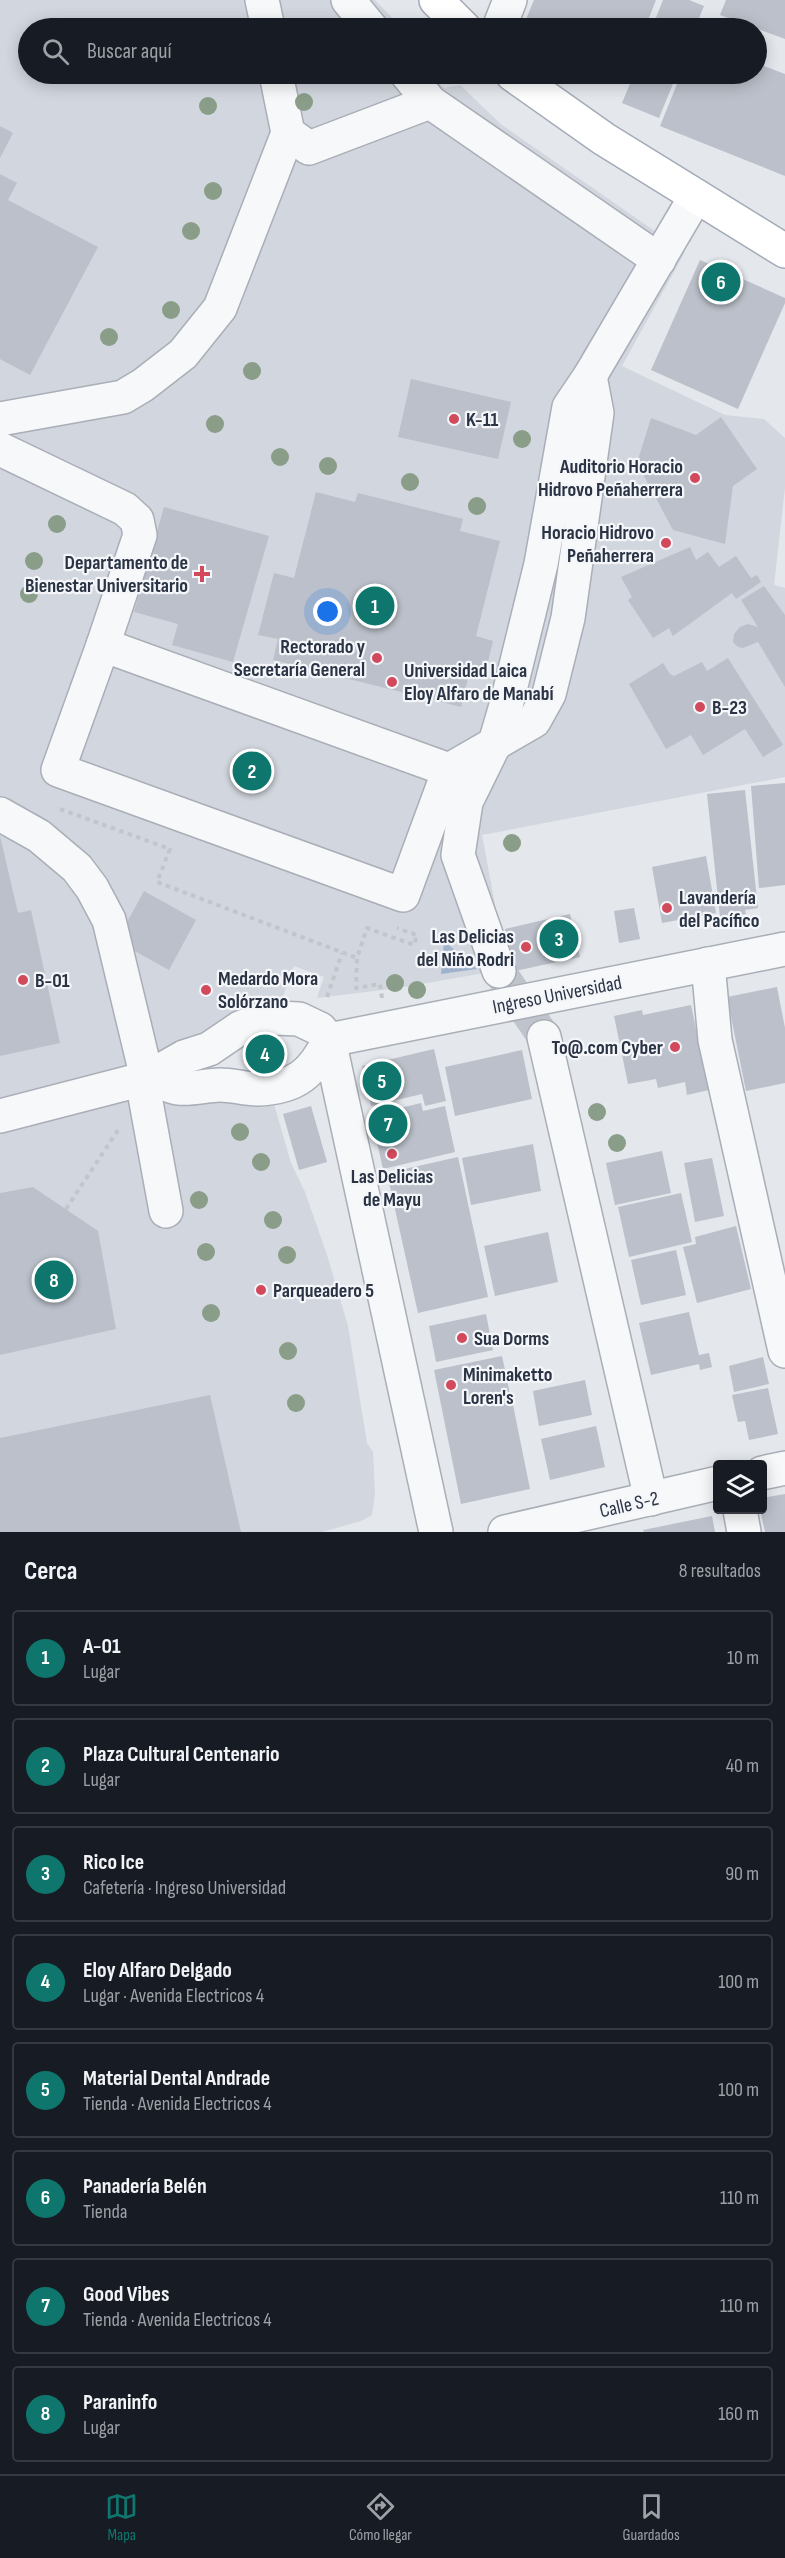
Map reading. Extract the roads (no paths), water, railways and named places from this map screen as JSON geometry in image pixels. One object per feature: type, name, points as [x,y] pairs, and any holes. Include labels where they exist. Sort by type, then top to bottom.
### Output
[{"type":"main road","points":[[435,0],[454,18]]},
{"type":"main road","points":[[526,84],[604,139],[783,251]]},
{"type":"street","points":[[262,0],[266,18]]},
{"type":"street","points":[[348,0],[362,18]]},
{"type":"street","points":[[503,18],[510,0]]},
{"type":"street","points":[[0,419],[123,397],[143,385],[183,354],[220,308],[288,134],[278,84]]},
{"type":"street","points":[[415,84],[430,102],[658,260]]},
{"type":"street","points":[[288,134],[309,148],[430,102]]},
{"type":"street","points":[[0,449],[125,509],[137,520],[140,535],[58,770],[403,895],[449,770],[534,721],[549,694],[568,618],[589,478],[597,413],[590,376],[696,196]]},
{"type":"street","points":[[103,645],[449,770]]},
{"type":"street","points":[[495,743],[466,802],[458,855],[499,971]]},
{"type":"street","points":[[0,814],[5,814],[39,836],[76,868],[92,888],[109,920],[145,1079],[166,1210]]},
{"type":"street","name":"Ingreso Universidad","points":[[329,1040],[785,949]]},
{"type":"street","points":[[708,964],[715,1040],[785,1351]]},
{"type":"street","points":[[0,1116],[145,1079],[184,1057],[209,1049],[240,1028],[258,1021],[275,1018],[299,1019],[320,1029],[329,1040],[436,1532]]},
{"type":"street","points":[[544,1037],[651,1499]]},
{"type":"street","points":[[145,1079],[180,1088],[208,1084],[235,1085],[255,1089],[272,1088],[293,1082],[308,1073],[319,1061],[329,1040]]},
{"type":"street","points":[[767,1472],[785,1468]]},
{"type":"street","name":"Calle S-2","points":[[522,1530],[713,1484]]},
{"type":"street","points":[[741,1514],[744,1532]]},
{"type":"water","points":[[444,941],[477,969],[441,974]]},
{"type":"tunnel","points":[[499,971],[544,1037]]},
{"type":"place","name":"Panadería Belén","points":[[721,282]]},
{"type":"place","name":"K-11","points":[[454,419]]},
{"type":"place","name":"Auditorio Horacio Hidrovo Peñaherrera","points":[[695,478]]},
{"type":"place","name":"Horacio Hidrovo Peñaherrera","points":[[666,543]]},
{"type":"place","name":"Departamento de Bienestar Universitario","points":[[202,574]]},
{"type":"place","name":"A-01","points":[[375,606]]},
{"type":"place","name":"Rectorado y Secretaría General","points":[[377,658]]},
{"type":"place","name":"Universidad Laica Eloy Alfaro de Manabí","points":[[392,682]]},
{"type":"place","name":"B-23","points":[[700,707]]},
{"type":"place","name":"Plaza Cultural Centenario","points":[[252,771]]},
{"type":"place","name":"Lavandería del Pacífico","points":[[667,908]]},
{"type":"place","name":"Rico Ice","points":[[559,939]]},
{"type":"place","name":"Las Delicias del Niño Rodri","points":[[526,947]]},
{"type":"place","name":"B-01","points":[[23,980]]},
{"type":"place","name":"Medardo Mora Solórzano","points":[[206,990]]},
{"type":"place","name":"To@.com Cyber","points":[[675,1047]]},
{"type":"place","name":"Eloy Alfaro Delgado","points":[[265,1054]]},
{"type":"place","name":"Material Dental Andrade","points":[[382,1081]]},
{"type":"place","name":"Good Vibes","points":[[388,1124]]},
{"type":"place","name":"Las Delicias de Mayu","points":[[392,1154]]},
{"type":"place","name":"Paraninfo","points":[[54,1280]]},
{"type":"place","name":"Parqueadero 5","points":[[261,1290]]},
{"type":"place","name":"Sua Dorms","points":[[462,1338]]},
{"type":"place","name":"Minimaketto Loren's","points":[[451,1385]]}]
